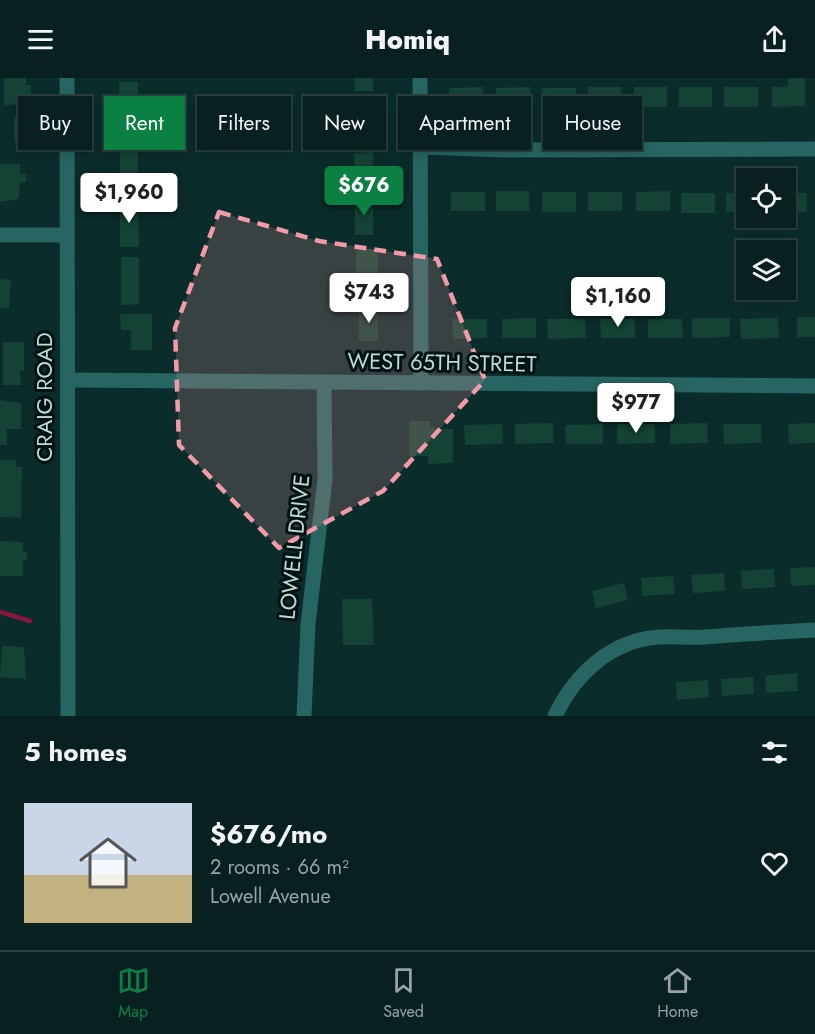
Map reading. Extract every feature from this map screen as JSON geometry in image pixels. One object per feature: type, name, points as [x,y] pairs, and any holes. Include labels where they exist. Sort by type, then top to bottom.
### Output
[{"type":"street","name":"CRAIG ROAD","points":[[67,78],[68,716]]},
{"type":"street","points":[[420,78],[420,96]]},
{"type":"street","points":[[531,150],[815,149]]},
{"type":"street","points":[[420,150],[421,383]]},
{"type":"street","points":[[0,235],[67,235]]},
{"type":"street","name":"WEST 65TH STREET","points":[[68,380],[815,386]]},
{"type":"street","name":"LOWELL DRIVE","points":[[304,716],[308,624],[325,479],[324,383]]},
{"type":"street","points":[[555,716],[564,697],[580,676],[597,661],[625,646],[643,640],[659,637],[815,630]]},
{"type":"highlighted area","points":[[219,212],[319,241],[437,259],[485,380],[383,491],[279,548],[179,445],[175,328]]},
{"type":"building","points":[[4,78],[26,78],[26,85],[31,85],[31,95],[18,96],[18,104],[4,105]]},
{"type":"building","points":[[354,78],[373,78],[373,91],[355,91]]},
{"type":"building","points":[[788,78],[805,78],[805,106],[772,107],[772,87],[788,87]]},
{"type":"building","points":[[119,82],[138,82],[138,96],[119,96]]},
{"type":"building","points":[[483,87],[483,96],[449,96],[449,88]]},
{"type":"building","points":[[530,87],[530,96],[496,96],[496,88]]},
{"type":"building","points":[[588,87],[621,87],[621,96],[588,96]]},
{"type":"building","points":[[634,87],[667,87],[667,107],[642,107],[642,96],[634,96]]},
{"type":"building","points":[[679,87],[712,87],[712,107],[679,107]]},
{"type":"building","points":[[724,87],[758,87],[758,107],[724,107]]},
{"type":"building","points":[[542,88],[576,88],[576,96],[543,96],[543,108]]},
{"type":"building","points":[[14,117],[18,117],[18,143],[14,143]]},
{"type":"building","points":[[120,150],[138,150],[138,188],[120,188]]},
{"type":"building","points":[[373,152],[373,188],[355,188],[354,153]]},
{"type":"building","points":[[0,164],[20,164],[20,174],[26,174],[26,182],[20,182],[19,199],[0,202]]},
{"type":"building","points":[[496,191],[529,191],[529,211],[496,211]]},
{"type":"building","points":[[670,191],[670,211],[636,211],[636,192]]},
{"type":"building","points":[[451,192],[485,192],[485,211],[451,211]]},
{"type":"building","points":[[542,192],[576,192],[576,212],[542,212]]},
{"type":"building","points":[[588,192],[622,192],[622,211],[588,211]]},
{"type":"building","points":[[681,193],[715,193],[715,213],[681,213]]},
{"type":"building","points":[[726,193],[736,193],[736,212],[726,212]]},
{"type":"building","points":[[796,193],[806,193],[807,212],[796,212]]},
{"type":"building","points":[[355,199],[373,199],[373,235],[355,235]]},
{"type":"building","points":[[120,200],[138,200],[139,247],[120,247]]},
{"type":"building","points":[[356,249],[378,249],[378,284],[356,284]]},
{"type":"building","points":[[121,257],[139,257],[139,304],[121,305]]},
{"type":"building","points":[[0,279],[11,280],[9,309],[0,308]]},
{"type":"building","points":[[359,306],[378,306],[378,341],[359,341]]},
{"type":"building","points":[[120,314],[152,314],[152,350],[131,350],[131,330],[121,330]]},
{"type":"building","points":[[797,317],[815,317],[815,337],[797,337]]},
{"type":"building","points":[[536,318],[536,338],[502,338],[502,319]]},
{"type":"building","points":[[692,318],[730,318],[730,337],[692,338]]},
{"type":"building","points":[[778,318],[779,338],[741,339],[740,319]]},
{"type":"building","points":[[452,319],[487,319],[487,338],[453,339]]},
{"type":"building","points":[[547,319],[585,319],[586,338],[548,339]]},
{"type":"building","points":[[600,319],[635,319],[635,338],[601,338]]},
{"type":"building","points":[[648,319],[682,319],[683,338],[648,338]]},
{"type":"building","points":[[3,342],[24,342],[24,371],[20,371],[21,385],[3,385]]},
{"type":"building","points":[[0,400],[21,403],[21,429],[7,429],[7,445],[0,445]]},
{"type":"building","points":[[409,421],[430,421],[430,427],[435,427],[435,429],[453,429],[453,463],[428,464],[428,456],[409,456]]},
{"type":"building","points":[[553,423],[553,443],[515,444],[515,424]]},
{"type":"building","points":[[707,423],[708,443],[670,444],[670,424]]},
{"type":"building","points":[[815,423],[815,443],[789,444],[788,424]]},
{"type":"building","points":[[502,424],[503,444],[465,445],[464,425]]},
{"type":"building","points":[[603,424],[603,444],[566,444],[565,425]]},
{"type":"building","points":[[617,424],[655,424],[655,443],[617,444]]},
{"type":"building","points":[[723,424],[761,424],[761,443],[724,444]]},
{"type":"building","points":[[0,460],[16,460],[16,467],[22,467],[21,518],[0,517]]},
{"type":"building","points":[[0,541],[23,542],[23,552],[27,552],[27,560],[23,560],[23,576],[0,576]]},
{"type":"building","points":[[815,567],[815,585],[791,586],[790,568]]},
{"type":"building","points":[[774,569],[775,587],[742,589],[741,571]]},
{"type":"building","points":[[724,573],[725,591],[693,593],[691,575]]},
{"type":"building","points":[[673,576],[675,594],[642,596],[641,578]]},
{"type":"building","points":[[624,583],[628,600],[596,608],[592,591]]},
{"type":"building","points":[[342,599],[372,599],[374,645],[343,645]]},
{"type":"building","points":[[2,646],[24,647],[26,679],[0,677]]},
{"type":"building","points":[[797,673],[798,691],[766,693],[765,676]]},
{"type":"building","points":[[753,677],[754,694],[722,696],[721,679]]},
{"type":"building","points":[[708,680],[709,697],[677,700],[676,682]]},
{"type":"waterway","points":[[0,612],[30,621]]}]
